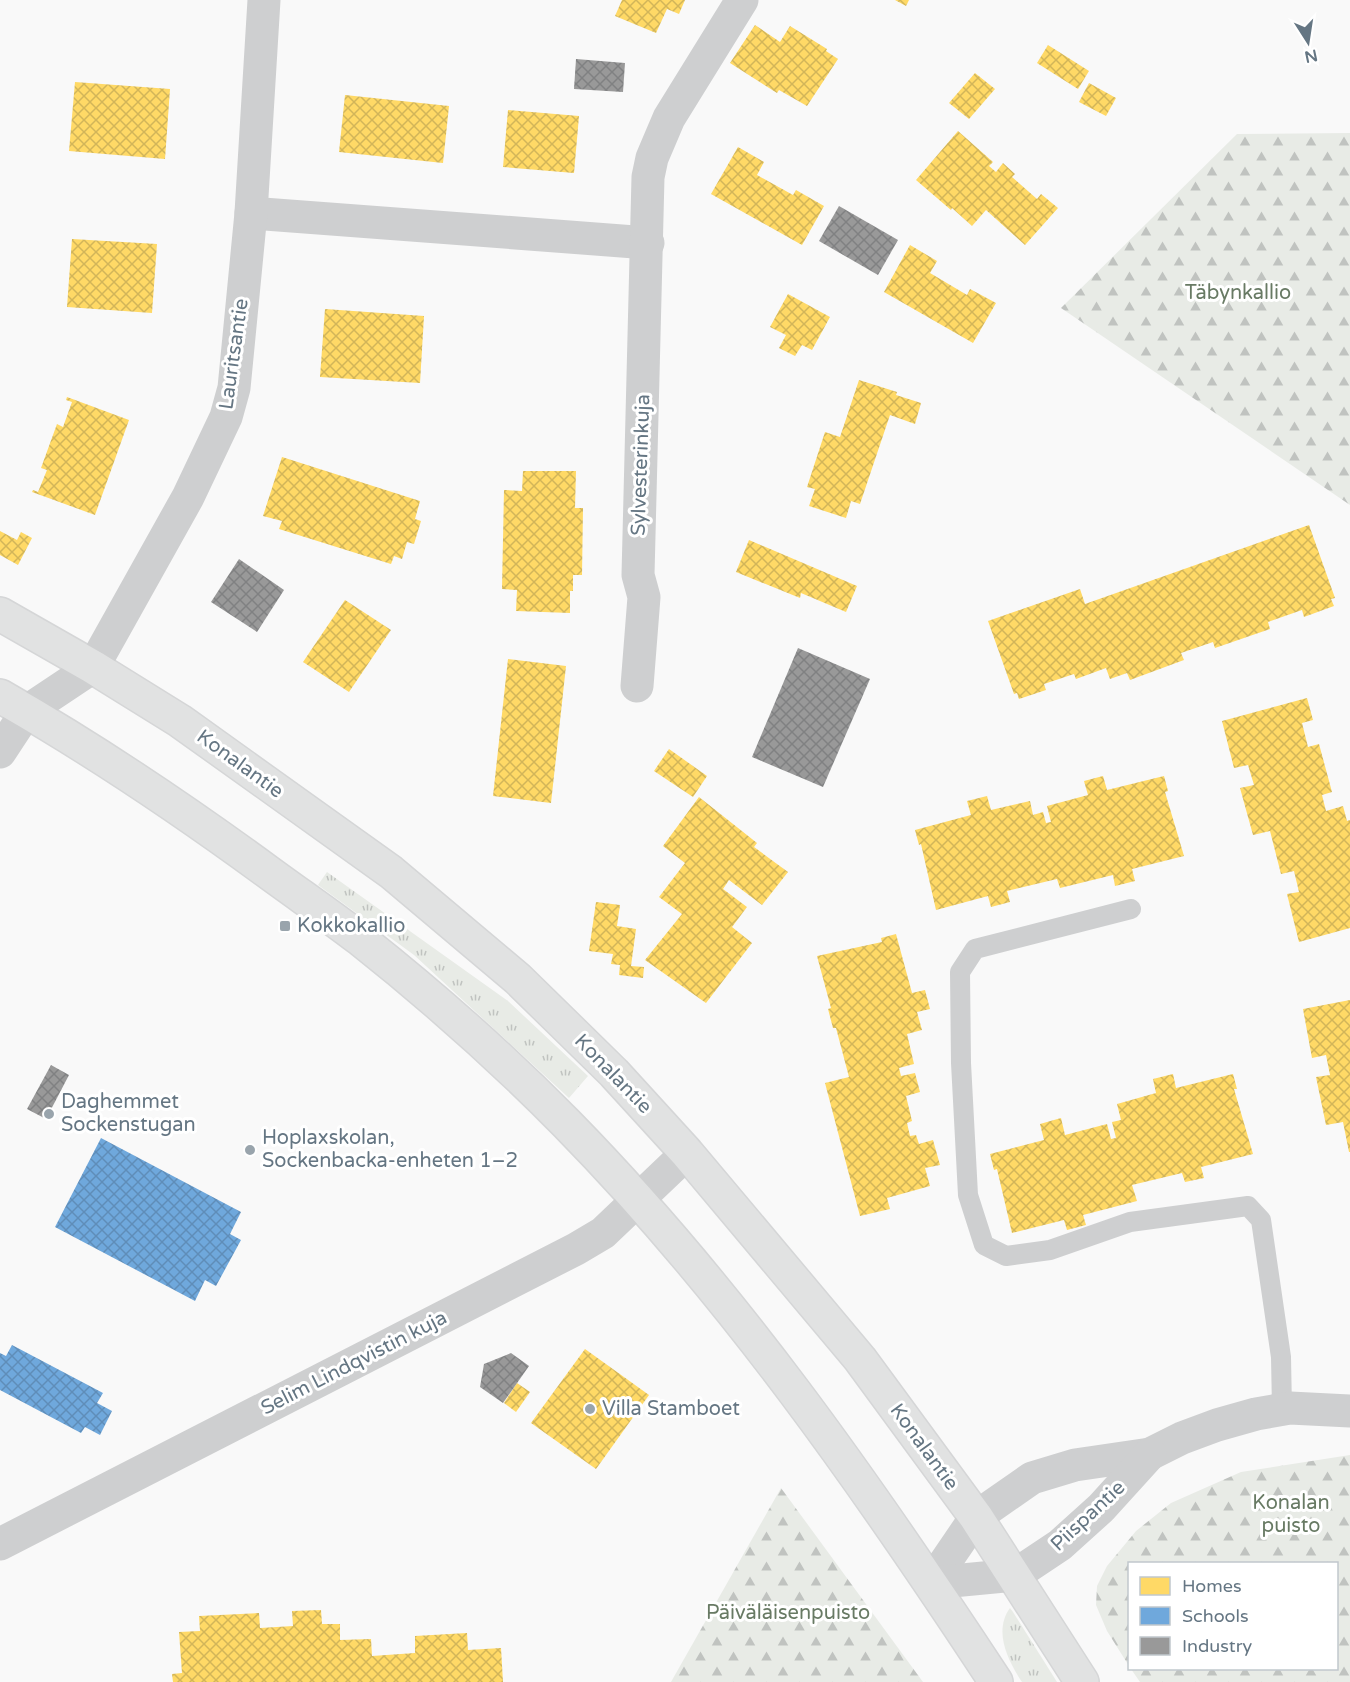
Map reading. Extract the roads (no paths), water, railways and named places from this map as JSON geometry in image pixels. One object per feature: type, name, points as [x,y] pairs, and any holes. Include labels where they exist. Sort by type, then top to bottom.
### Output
[{"type":"main road","name":"Konalantie","points":[[0,614],[93,667],[180,721],[391,872],[518,979],[614,1072],[687,1153],[860,1359],[976,1517],[1082,1682]]},
{"type":"main road","points":[[13,704],[200,822],[359,939],[468,1029],[566,1124],[638,1200],[753,1338],[931,1583],[996,1682]]},
{"type":"street","name":"Lauritsantie","points":[[13,704],[93,667],[188,497],[226,417],[234,388],[251,213],[264,0]]},
{"type":"street","name":"Sylvesterinkuja","points":[[637,686],[644,597],[638,575],[648,177],[652,158],[669,118],[742,0]]},
{"type":"street","points":[[251,213],[648,243]]},
{"type":"street","points":[[0,752],[13,704]]},
{"type":"street","name":"Selim Lindqvistin kuja","points":[[0,1544],[576,1249],[603,1233],[687,1153]]},
{"type":"street","name":"Piispantie","points":[[931,1583],[976,1517],[1032,1478],[1075,1464],[1150,1454],[1182,1438],[1217,1425],[1282,1409],[1350,1411]]},
{"type":"street","name":"Piispantie","points":[[931,1583],[1015,1575],[1068,1538],[1101,1508],[1150,1454]]},
{"type":"lane","points":[[1131,909],[975,949],[960,972],[961,1063],[968,1196],[984,1245],[1006,1256],[1050,1250],[1130,1222],[1248,1206],[1261,1220],[1281,1357],[1282,1409]]},
{"type":"place","name":"Kokkokallio","points":[[285,926]]},
{"type":"place","name":"Daghemmet Sockenstugan","points":[[49,1114]]},
{"type":"place","name":"Hoplaxskolan, Sockenbacka-enheten 1–2","points":[[250,1150]]},
{"type":"place","name":"Villa Stamboet","points":[[590,1409]]},
{"type":"park label","name":"Täbynkallio","points":[[1238,293]]},
{"type":"park label","name":"Konalan puisto","points":[[1291,1514]]},
{"type":"park label","name":"Päiväläisenpuisto","points":[[788,1613]]}]
